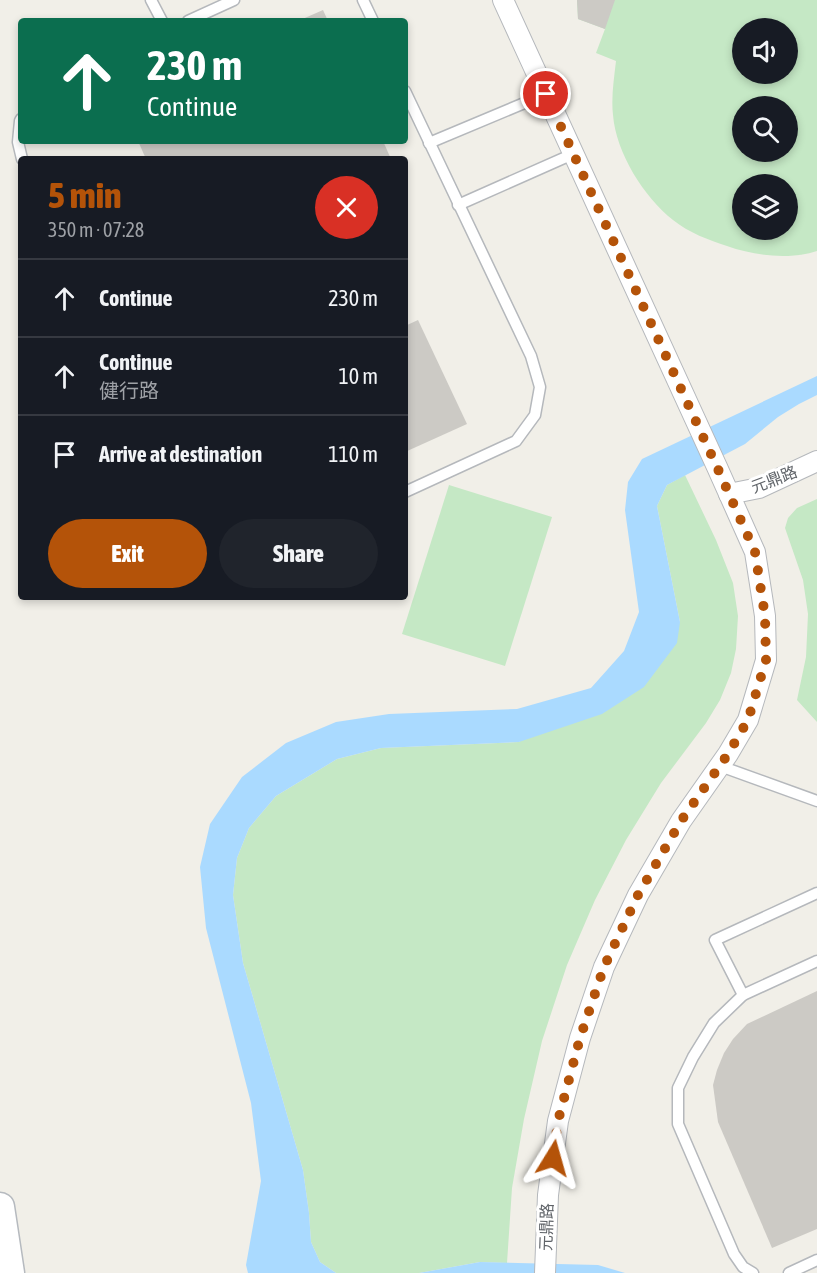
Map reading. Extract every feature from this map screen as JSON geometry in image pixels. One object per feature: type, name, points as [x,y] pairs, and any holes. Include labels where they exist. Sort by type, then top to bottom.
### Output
[{"type":"main road","points":[[0,1207],[10,1273]]},
{"type":"street","name":"元鼎路","points":[[503,0],[755,552],[765,616],[766,660],[748,720],[720,766],[681,821],[638,895],[604,967],[580,1038],[558,1121],[548,1195],[545,1266]]},
{"type":"street","name":"元鼎路","points":[[729,494],[759,488],[817,461]]},
{"type":"lane","points":[[151,0],[160,18]]},
{"type":"lane","points":[[195,18],[234,0]]},
{"type":"lane","points":[[363,0],[372,18]]},
{"type":"lane","points":[[429,143],[546,94]]},
{"type":"lane","points":[[408,98],[531,356],[540,387],[535,416],[516,441],[408,491]]},
{"type":"lane","points":[[458,205],[573,154]]},
{"type":"lane","points":[[720,766],[817,801]]},
{"type":"lane","points":[[743,995],[715,939],[817,893]]},
{"type":"lane","points":[[753,1273],[743,1267],[734,1254],[678,1124],[678,1088],[693,1056],[714,1023],[743,995],[817,961]]},
{"type":"lane","points":[[789,1273],[817,1260]]},
{"type":"green space","points":[[577,0],[817,0],[817,251],[784,256],[738,249],[692,232],[679,225],[662,210],[633,173],[615,129],[612,108],[616,61],[596,53],[605,29],[578,19]]},
{"type":"green space","points":[[685,475],[716,540],[733,583],[738,616],[736,649],[731,673],[720,700],[706,723],[661,783],[626,840],[595,900],[567,965],[542,1041],[524,1119],[512,1188],[507,1263],[480,1262],[419,1273],[336,1273],[320,1262],[311,1242],[303,1170],[243,963],[233,895],[237,858],[249,828],[276,796],[337,759],[381,748],[519,742],[680,622],[657,506],[667,485]]},
{"type":"green space","points":[[449,485],[552,517],[505,666],[402,634]]},
{"type":"green space","points":[[817,499],[817,722],[797,700],[806,657],[808,614],[803,580],[785,528],[788,518],[797,508]]},
{"type":"water","points":[[817,376],[817,395],[778,417],[745,444],[667,485],[657,506],[680,622],[677,643],[644,687],[602,714],[519,742],[381,748],[337,759],[276,796],[249,828],[237,858],[233,895],[243,963],[303,1170],[311,1242],[320,1262],[336,1273],[248,1273],[246,1265],[261,1181],[251,1103],[206,928],[200,867],[210,824],[242,777],[286,743],[336,722],[389,714],[517,709],[591,688],[624,651],[639,612],[625,510],[628,482],[642,459]]},
{"type":"water","points":[[480,1262],[598,1265],[625,1273],[419,1273]]},
{"type":"building","points":[[577,0],[615,0],[605,29],[578,19]]},
{"type":"building","points":[[323,10],[327,18],[305,18]]},
{"type":"building","points":[[139,144],[384,144],[390,156],[145,156]]},
{"type":"building","points":[[418,320],[467,424],[408,451],[408,325]]},
{"type":"building","points":[[817,991],[817,1229],[772,1248],[718,1122],[713,1085],[724,1053],[747,1024]]},
{"type":"route","points":[[546,94],[755,552],[765,616],[766,660],[748,720],[728,754],[681,821],[638,895],[604,967],[580,1038],[558,1121],[553,1158]]}]
